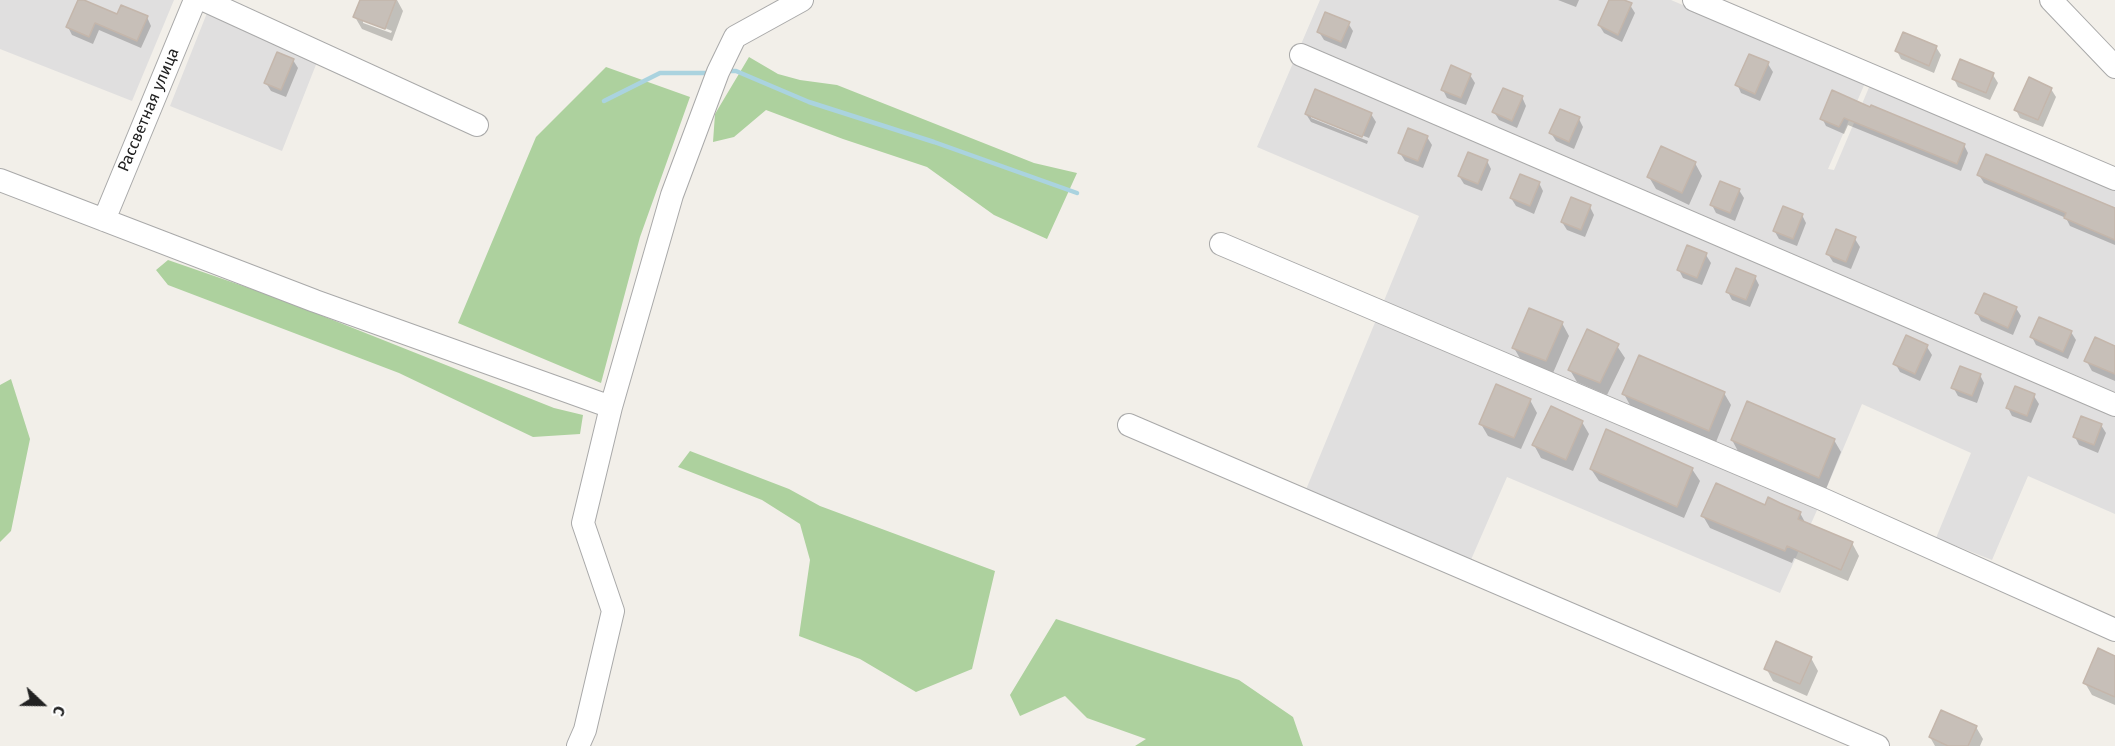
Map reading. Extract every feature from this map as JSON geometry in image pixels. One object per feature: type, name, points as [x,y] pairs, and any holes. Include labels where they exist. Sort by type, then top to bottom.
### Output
[{"type":"street","name":"Рассветная улица","points":[[104,220],[195,0]]},
{"type":"street","points":[[204,0],[477,125]]},
{"type":"street","points":[[578,746],[585,730],[613,611],[583,523],[611,407],[672,195],[718,72],[735,37],[802,0]]},
{"type":"street","points":[[1694,0],[2115,179]]},
{"type":"street","points":[[2050,0],[2115,67]]},
{"type":"street","points":[[1301,55],[2115,405]]},
{"type":"street","points":[[2,176],[104,220],[315,301],[611,407]]},
{"type":"street","points":[[1221,244],[1822,499],[2115,630]]},
{"type":"street","points":[[1129,425],[1878,746]]},
{"type":"shaded area","points":[[0,0],[174,0],[132,101],[0,49]]},
{"type":"shaded area","points":[[1320,0],[1671,0],[1865,83],[1828,169],[1834,170],[1870,85],[2115,190],[2115,514],[2028,476],[1992,560],[1936,538],[1971,453],[1862,404],[1780,593],[1507,477],[1470,562],[1305,492],[1419,216],[1257,147]]},
{"type":"shaded area","points":[[207,13],[319,57],[282,151],[170,106]]},
{"type":"green space","points":[[749,57],[778,74],[800,80],[837,85],[1034,163],[1077,173],[1047,239],[994,215],[927,167],[766,110],[734,137],[713,142],[715,114]]},
{"type":"green space","points":[[606,67],[690,97],[640,237],[601,383],[458,323],[536,137]]},
{"type":"green space","points":[[168,260],[275,297],[554,408],[583,415],[580,434],[533,437],[399,373],[168,285],[156,270]]},
{"type":"green space","points":[[11,379],[30,439],[11,531],[0,542],[0,385]]},
{"type":"green space","points":[[690,451],[789,489],[820,506],[995,571],[972,669],[916,692],[860,659],[799,636],[810,560],[800,524],[762,500],[678,467]]},
{"type":"green space","points":[[1056,619],[1239,680],[1293,717],[1303,746],[1135,746],[1146,739],[1087,718],[1065,696],[1020,716],[1010,695]]},
{"type":"building","points":[[78,0],[84,0],[117,14],[121,5],[148,16],[137,41],[95,23],[89,37],[66,27]]},
{"type":"building","points":[[360,0],[396,0],[385,29],[353,17]]},
{"type":"building","points":[[1609,0],[1624,0],[1632,3],[1618,35],[1598,25]]},
{"type":"building","points":[[1325,12],[1350,22],[1341,42],[1317,32]]},
{"type":"building","points":[[1903,32],[1937,46],[1929,66],[1895,51]]},
{"type":"building","points":[[277,52],[294,59],[281,90],[264,83]]},
{"type":"building","points":[[1749,54],[1769,62],[1755,94],[1735,85]]},
{"type":"building","points":[[1960,59],[1994,73],[1986,93],[1952,79]]},
{"type":"building","points":[[1451,65],[1471,74],[1461,98],[1441,90]]},
{"type":"building","points":[[2029,77],[2052,88],[2038,120],[2014,110]]},
{"type":"building","points":[[1503,88],[1523,96],[1512,121],[1492,112]]},
{"type":"building","points":[[1315,89],[1372,113],[1362,137],[1305,114]]},
{"type":"building","points":[[1832,90],[1965,144],[1957,164],[1844,118],[1839,127],[1820,119]]},
{"type":"building","points":[[1560,109],[1580,117],[1569,142],[1549,133]]},
{"type":"building","points":[[1408,128],[1428,136],[1418,161],[1398,153]]},
{"type":"building","points":[[1661,146],[1696,162],[1682,193],[1647,177]]},
{"type":"building","points":[[1468,152],[1488,160],[1478,184],[1458,176]]},
{"type":"building","points":[[1986,154],[2115,208],[2115,240],[2064,218],[2066,213],[1977,175]]},
{"type":"building","points":[[1520,174],[1540,182],[1530,206],[1510,198]]},
{"type":"building","points":[[1720,181],[1740,189],[1730,213],[1710,205]]},
{"type":"building","points":[[1571,197],[1591,205],[1581,230],[1561,222]]},
{"type":"building","points":[[1783,206],[1803,214],[1793,239],[1773,231]]},
{"type":"building","points":[[1836,229],[1856,237],[1846,262],[1826,254]]},
{"type":"building","points":[[1687,245],[1707,253],[1697,278],[1677,270]]},
{"type":"building","points":[[1736,268],[1756,276],[1746,300],[1726,292]]},
{"type":"building","points":[[1984,293],[2017,307],[2008,328],[1975,313]]},
{"type":"building","points":[[1529,308],[1563,322],[1546,361],[1512,348]]},
{"type":"building","points":[[2039,317],[2072,331],[2063,352],[2030,337]]},
{"type":"building","points":[[1587,329],[1619,344],[1600,383],[1568,370]]},
{"type":"building","points":[[1906,335],[1928,345],[1915,374],[1893,364]]},
{"type":"building","points":[[2095,337],[2115,346],[2115,374],[2084,361]]},
{"type":"building","points":[[1639,355],[1725,392],[1709,431],[1622,394]]},
{"type":"building","points":[[1960,366],[1981,374],[1972,396],[1951,388]]},
{"type":"building","points":[[1496,384],[1531,399],[1514,438],[1479,424]]},
{"type":"building","points":[[2015,386],[2035,394],[2027,416],[2006,408]]},
{"type":"building","points":[[1747,401],[1835,439],[1819,478],[1731,440]]},
{"type":"building","points":[[1551,406],[1583,421],[1566,460],[1532,445]]},
{"type":"building","points":[[2081,416],[2102,424],[2094,445],[2073,437]]},
{"type":"building","points":[[1606,429],[1693,468],[1677,507],[1590,469]]},
{"type":"building","points":[[1716,483],[1765,505],[1768,497],[1801,512],[1798,519],[1853,542],[1841,570],[1787,546],[1785,551],[1701,516]]},
{"type":"building","points":[[1776,641],[1812,657],[1800,684],[1764,669]]},
{"type":"building","points":[[2098,648],[2115,656],[2115,697],[2083,683]]},
{"type":"building","points":[[1941,710],[1977,726],[1968,746],[1948,746],[1929,737]]},
{"type":"waterway","points":[[726,71],[736,71],[809,102],[934,142],[1077,193]]},
{"type":"waterway","points":[[604,101],[660,73],[711,73]]}]
